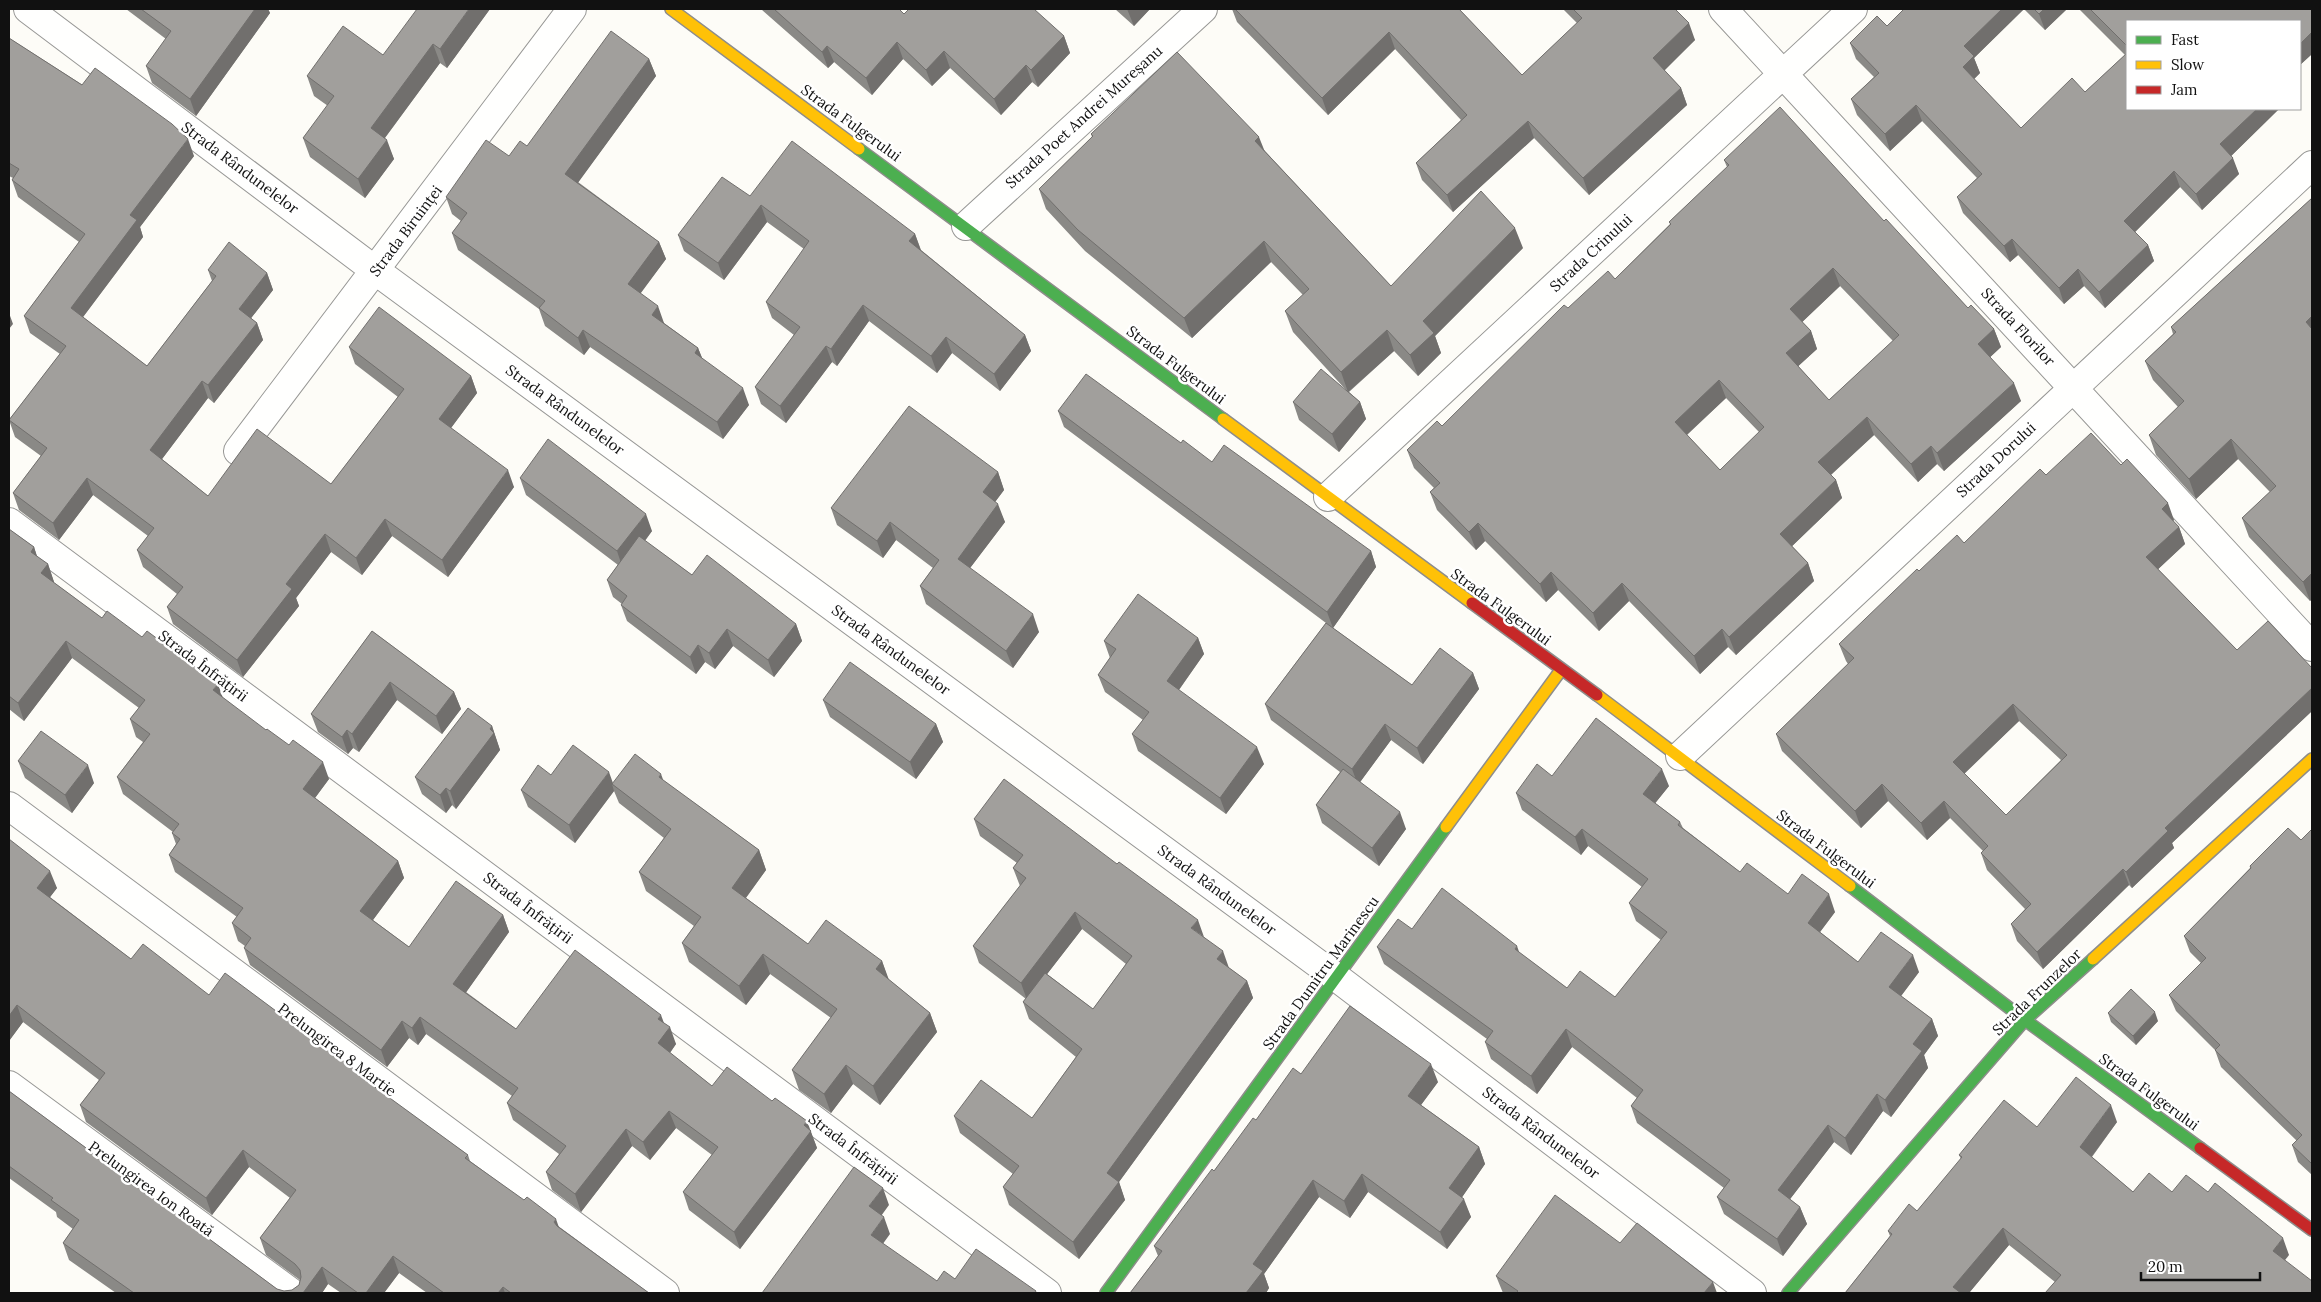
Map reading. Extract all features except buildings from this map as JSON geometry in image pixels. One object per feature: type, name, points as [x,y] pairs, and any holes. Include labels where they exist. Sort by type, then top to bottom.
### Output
[{"type":"street","name":"Strada Rândunelelor","points":[[28,9],[376,271],[1336,978],[1752,1293]]},
{"type":"street","name":"Strada Biruinței","points":[[238,451],[376,271],[572,9]]},
{"type":"street","name":"Strada Fulgerului","points":[[671,9],[966,226],[1561,670],[1680,756],[2026,1020],[2312,1230]]},
{"type":"street","name":"Strada Poet Andrei Mureșanu","points":[[966,226],[1203,9]]},
{"type":"street","name":"Strada Florilor","points":[[1723,9],[2312,647]]},
{"type":"street","name":"Strada Crinului","points":[[1328,497],[1853,9]]},
{"type":"street","name":"Strada Dorului","points":[[1680,756],[2312,165]]},
{"type":"street","name":"Strada Înfrățirii","points":[[9,522],[1047,1293]]},
{"type":"street","name":"Strada Dumitru Marinescu","points":[[1106,1293],[1561,670]]},
{"type":"street","name":"Strada Frunzelor","points":[[1788,1293],[2026,1020],[2312,759]]},
{"type":"street","name":"Prelungirea 8 Martie","points":[[9,806],[665,1293]]},
{"type":"street","name":"Prelungirea Ion Roată","points":[[9,1085],[292,1293]]},
{"type":"traffic: fast","points":[[859,149],[1223,419]]},
{"type":"traffic: fast","points":[[1106,1293],[1446,827]]},
{"type":"traffic: fast","points":[[1850,886],[2025,1020],[2200,1148]]},
{"type":"traffic: fast","points":[[1788,1293],[2025,1020],[2093,959]]},
{"type":"traffic: slow","points":[[671,9],[859,149]]},
{"type":"traffic: slow","points":[[1223,419],[1472,603]]},
{"type":"traffic: slow","points":[[1446,827],[1561,670]]},
{"type":"traffic: slow","points":[[1597,695],[1850,886]]},
{"type":"traffic: slow","points":[[2093,959],[2312,759]]},
{"type":"traffic: jam","points":[[1472,603],[1597,695]]},
{"type":"traffic: jam","points":[[2200,1148],[2312,1230]]}]
